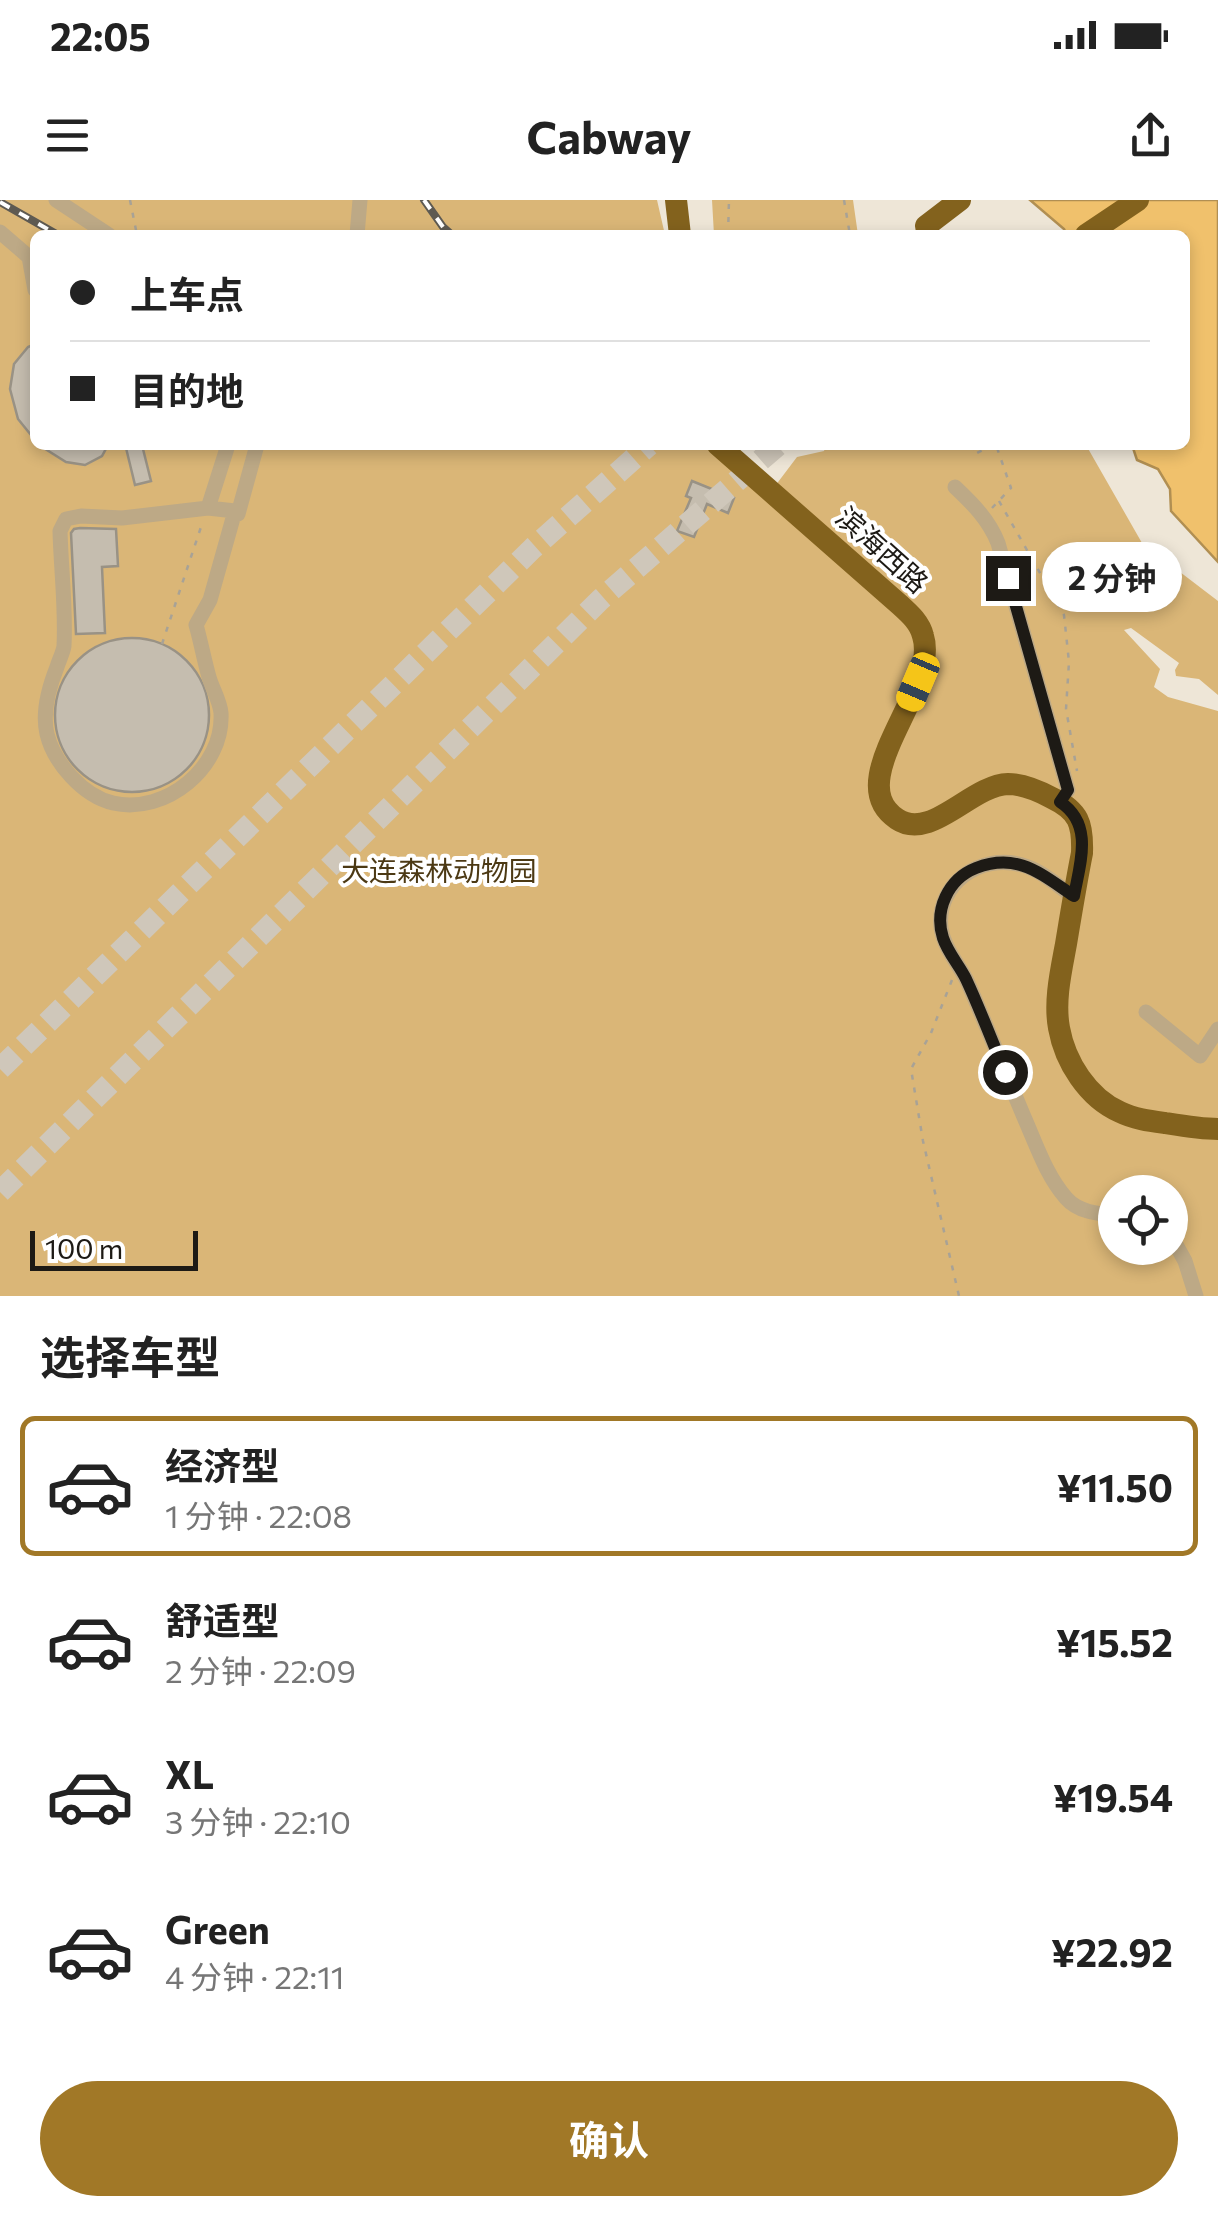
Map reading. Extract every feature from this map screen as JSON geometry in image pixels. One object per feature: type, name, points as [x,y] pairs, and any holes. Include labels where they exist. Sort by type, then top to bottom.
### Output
[{"type":"highway","points":[[663,200],[667,230]]},
{"type":"highway","points":[[676,200],[679,230]]},
{"type":"highway","points":[[926,226],[960,200]]},
{"type":"highway","points":[[1093,230],[1138,200]]},
{"type":"highway","name":"滨海西路","points":[[724,450],[920,627],[925,639],[923,668],[879,774],[878,798],[884,807],[902,822],[920,826],[980,792],[1006,784],[1064,796]]},
{"type":"highway","points":[[1064,796],[1083,835],[1059,989],[1059,1026],[1064,1047],[1082,1080],[1120,1113],[1191,1128],[1218,1128]]},
{"type":"street","points":[[56,200],[101,230]]},
{"type":"street","points":[[357,230],[360,200]]},
{"type":"street","points":[[0,232],[29,257],[30,262]]},
{"type":"street","points":[[208,508],[226,450]]},
{"type":"street","points":[[238,514],[256,450]]},
{"type":"street","points":[[955,487],[984,517],[998,543],[1064,796]]},
{"type":"street","points":[[208,508],[235,512],[210,600],[196,625],[221,712],[211,758],[188,783],[164,798],[138,804],[112,803],[66,773],[46,731],[47,702],[64,650],[60,531],[66,519],[81,516],[122,518],[208,508]]},
{"type":"street","points":[[1074,896],[1032,868],[990,864],[967,872],[950,888],[941,912],[943,938],[958,964],[1045,1165],[1068,1202],[1098,1214]]},
{"type":"street","points":[[1146,1012],[1200,1056],[1218,1029]]},
{"type":"street","points":[[1187,1265],[1196,1296]]},
{"type":"path","points":[[130,200],[136,230]]},
{"type":"path","points":[[728,230],[729,200]]},
{"type":"path","points":[[844,200],[849,230]]},
{"type":"path","points":[[984,517],[1012,488],[996,450]]},
{"type":"path","points":[[999,501],[1064,615],[1069,662],[1066,709],[1078,766],[1064,796]]},
{"type":"path","points":[[162,644],[208,508]]},
{"type":"path","points":[[958,964],[931,1033],[911,1069],[923,1141],[959,1296]]},
{"type":"green space","name":"大连森林动物园","points":[[0,200],[657,200],[664,230],[30,230],[30,450],[720,450],[766,498],[797,457],[824,450],[1089,450],[1142,543],[1218,601],[1218,695],[1199,679],[1176,676],[1179,663],[1131,628],[1124,630],[1160,669],[1154,687],[1168,697],[1218,711],[1218,1296],[0,1296]]},
{"type":"green space","points":[[712,200],[853,200],[857,230],[714,230]]},
{"type":"shaded area","points":[[1030,200],[1218,200],[1218,562],[1171,511],[1170,489],[1158,469],[1137,460],[1134,450],[1190,450],[1190,230],[1064,229]]},
{"type":"building","points":[[28,347],[30,434],[18,419],[10,389],[14,364]]},
{"type":"building","points":[[47,450],[105,450],[85,465],[66,462]]},
{"type":"building","points":[[126,450],[143,450],[151,481],[135,485]]},
{"type":"building","points":[[692,481],[734,498],[728,513],[707,504],[694,537],[677,531],[691,498],[686,496]]},
{"type":"building","points":[[80,528],[116,529],[118,566],[102,567],[105,633],[76,634],[71,533]]},
{"type":"building","points":[[132,638],[161,644],[186,661],[203,686],[209,715],[203,744],[186,769],[161,786],[132,792],[103,786],[78,769],[61,744],[55,715],[61,686],[78,661],[103,644]]},
{"type":"tunnel","points":[[0,1069],[533,548],[643,450]]},
{"type":"tunnel","points":[[0,1192],[600,600],[772,450]]},
{"type":"railway","points":[[424,200],[446,230]]},
{"type":"railway","points":[[0,202],[49,230]]},
{"type":"route","points":[[1005,1072],[966,978],[943,938],[940,924],[944,900],[958,878],[967,872],[1006,862],[1032,868],[1074,896],[1083,835],[1071,809],[1060,802],[1068,790],[1008,578]]}]
